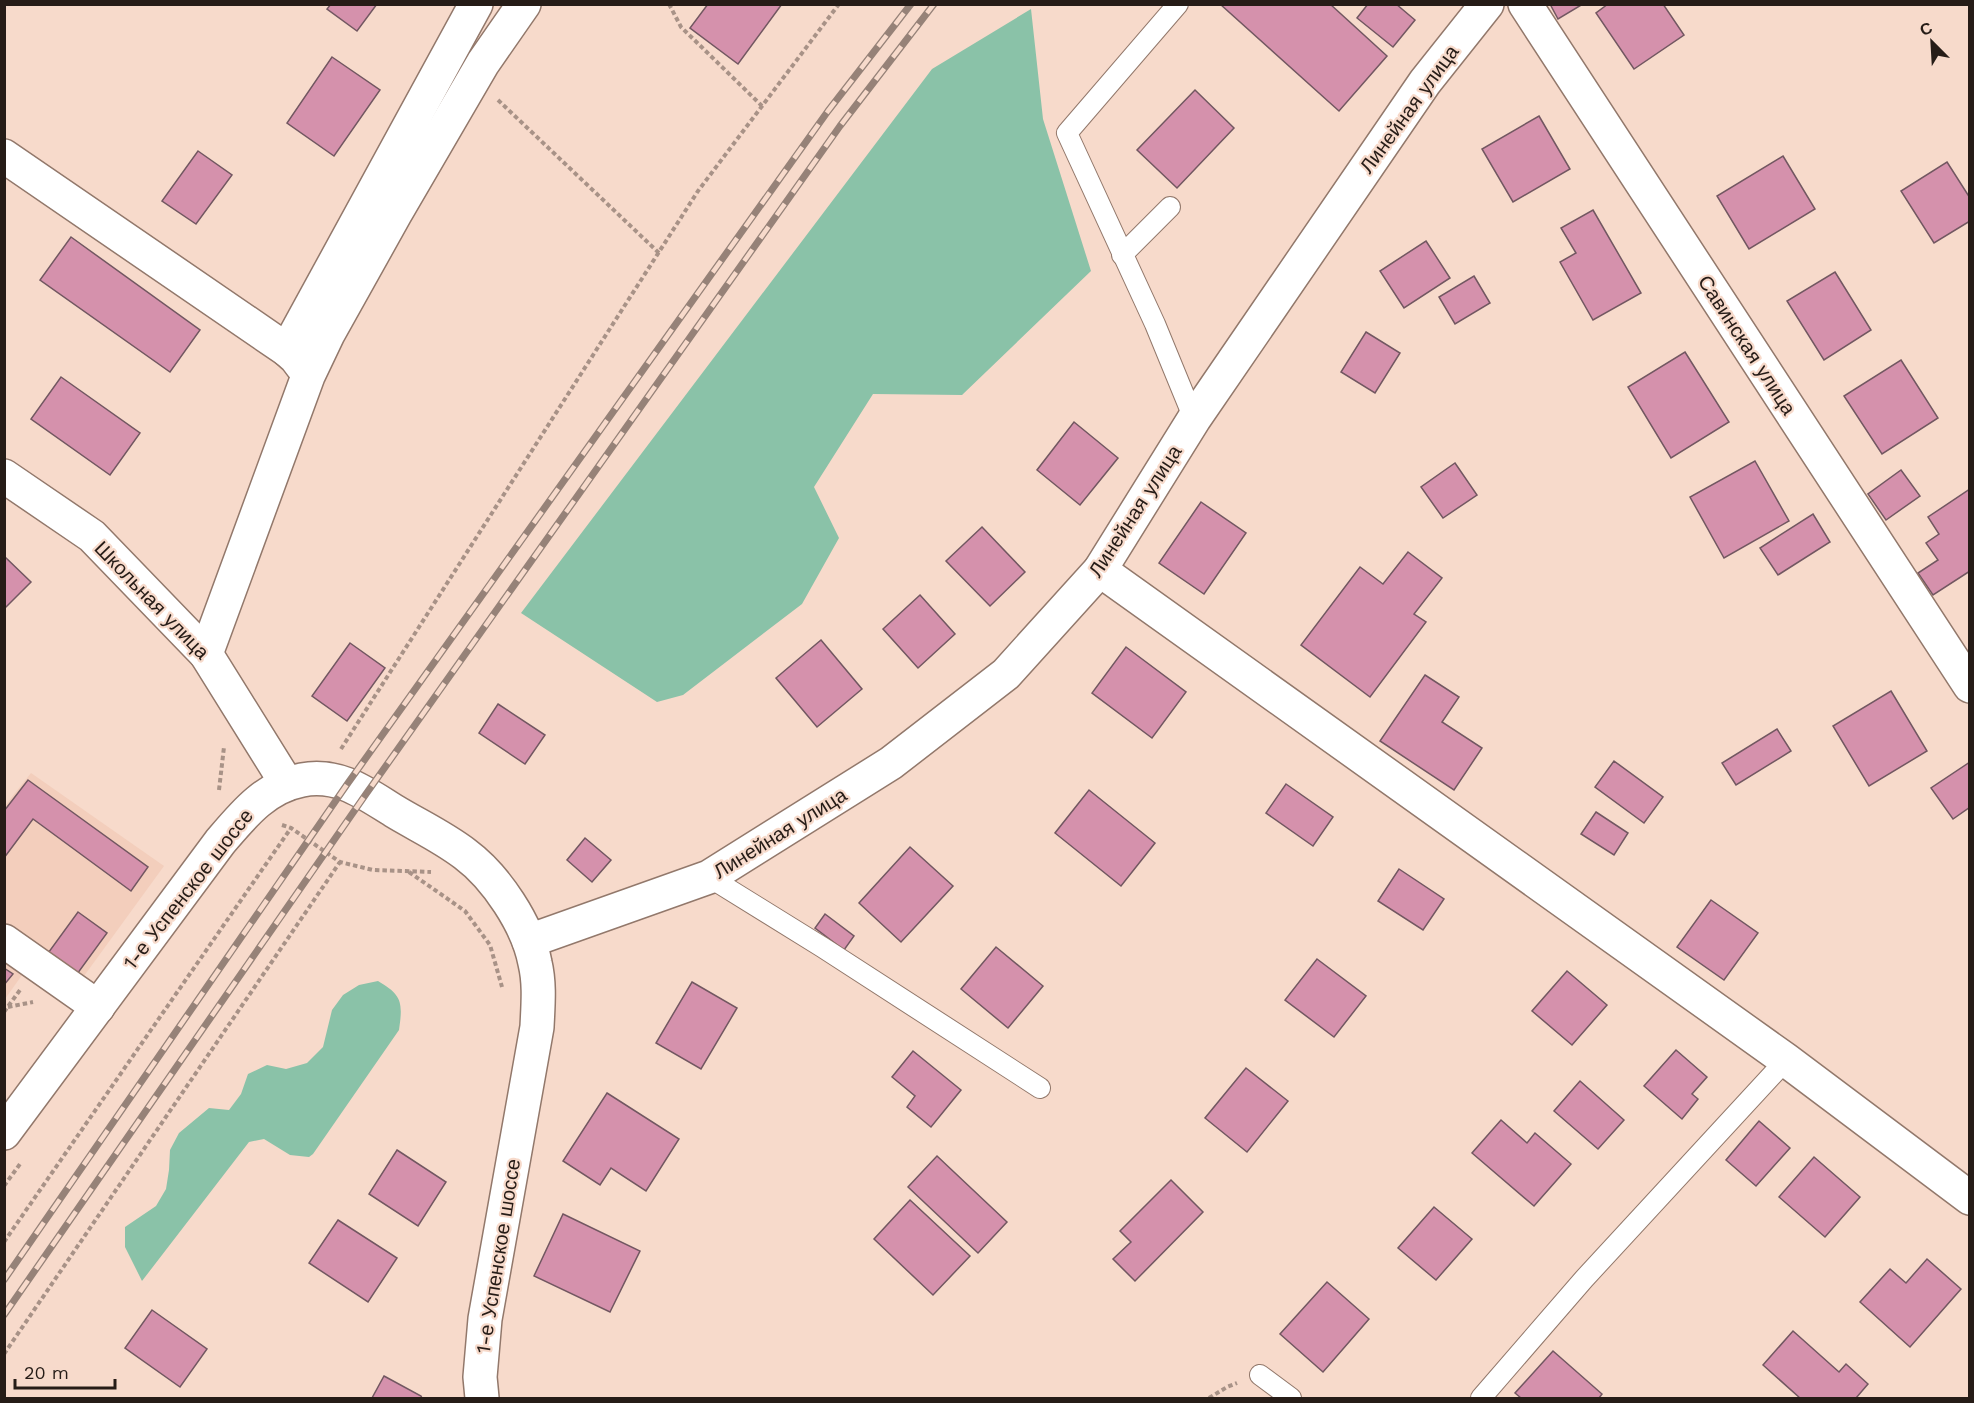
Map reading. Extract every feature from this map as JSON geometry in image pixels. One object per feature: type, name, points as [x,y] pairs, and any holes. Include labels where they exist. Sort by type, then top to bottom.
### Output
[{"type":"street","points":[[287,350],[476,4]]},
{"type":"street","points":[[207,654],[308,376],[328,334],[475,78],[524,4]]},
{"type":"street","name":"Линейная улица","points":[[529,941],[709,877],[891,764],[1006,674],[1100,570],[1194,419],[1425,82],[1487,4]]},
{"type":"street","name":"Савинская улица","points":[[1525,4],[1970,686]]},
{"type":"street","points":[[4,156],[287,350],[297,358],[308,376]]},
{"type":"street","name":"Школьная улица","points":[[4,476],[92,536],[207,654],[286,784]]},
{"type":"street","points":[[1100,570],[1786,1060],[1970,1198]]},
{"type":"street","name":"1-е Успенское шоссе","points":[[4,1133],[220,842],[250,807],[268,793],[286,784],[322,778],[348,783],[465,854],[488,876],[502,894],[529,941],[536,963],[539,992],[537,1027],[485,1319],[480,1377],[482,1398]]},
{"type":"street","points":[[4,941],[98,1007]]},
{"type":"lane","points":[[1178,4],[1067,134],[1155,324],[1194,419]]},
{"type":"lane","points":[[1122,255],[1170,207]]},
{"type":"lane","points":[[709,877],[1040,1088]]},
{"type":"lane","points":[[1481,1398],[1584,1279],[1786,1060]]},
{"type":"lane","points":[[1260,1375],[1291,1398]]},
{"type":"path","points":[[669,4],[681,27],[762,106]]},
{"type":"path","points":[[322,778],[698,191],[839,4]]},
{"type":"path","points":[[475,78],[658,253]]},
{"type":"path","points":[[4,1242],[291,828]]},
{"type":"path","points":[[4,1353],[340,862],[373,870],[431,872]]},
{"type":"path","points":[[409,871],[465,911],[490,945],[505,997]]},
{"type":"shaded area","points":[[31,773],[164,866],[76,987],[5,932],[4,807]]},
{"type":"shaded area","points":[[5,953],[27,968],[5,999]]},
{"type":"green space","points":[[1031,9],[1043,119],[1091,271],[962,395],[873,394],[814,487],[839,538],[802,604],[683,695],[657,702],[521,613],[932,69]]},
{"type":"green space","points":[[378,981],[392,991],[399,1000],[401,1012],[399,1030],[313,1154],[309,1157],[290,1155],[264,1139],[249,1142],[142,1281],[125,1247],[125,1227],[156,1206],[166,1189],[170,1150],[179,1133],[209,1108],[229,1110],[241,1094],[248,1074],[267,1065],[286,1069],[307,1063],[323,1047],[332,1010],[343,995],[359,985]]},
{"type":"building","points":[[331,4],[377,4],[357,31],[327,9]]},
{"type":"building","points":[[708,4],[782,4],[738,64],[690,28]]},
{"type":"building","points":[[1220,4],[1330,4],[1387,56],[1339,111]]},
{"type":"building","points":[[1368,4],[1396,4],[1415,20],[1393,47],[1357,18]]},
{"type":"building","points":[[1550,4],[1583,4],[1558,19]]},
{"type":"building","points":[[1608,4],[1663,4],[1684,35],[1634,69],[1596,13]]},
{"type":"building","points":[[332,57],[380,90],[334,156],[287,123]]},
{"type":"building","points":[[1195,90],[1234,128],[1177,188],[1137,150]]},
{"type":"building","points":[[1539,116],[1570,169],[1513,202],[1482,149]]},
{"type":"building","points":[[198,151],[232,175],[196,224],[162,201]]},
{"type":"building","points":[[1783,156],[1815,209],[1749,249],[1717,196]]},
{"type":"building","points":[[1947,162],[1970,198],[1970,221],[1934,243],[1901,191]]},
{"type":"building","points":[[1593,210],[1641,293],[1593,320],[1560,262],[1576,253],[1561,228]]},
{"type":"building","points":[[71,237],[200,330],[170,372],[40,280]]},
{"type":"building","points":[[1426,241],[1450,278],[1404,308],[1380,271]]},
{"type":"building","points":[[1835,272],[1871,330],[1824,360],[1787,301]]},
{"type":"building","points":[[1474,276],[1490,303],[1455,324],[1439,297]]},
{"type":"building","points":[[1366,332],[1400,353],[1375,393],[1341,372]]},
{"type":"building","points":[[1685,352],[1729,422],[1671,458],[1628,387]]},
{"type":"building","points":[[1901,360],[1938,418],[1882,454],[1844,396]]},
{"type":"building","points":[[61,377],[140,433],[110,475],[31,419]]},
{"type":"building","points":[[1074,422],[1118,458],[1080,505],[1037,470]]},
{"type":"building","points":[[1755,461],[1789,521],[1724,558],[1690,497]]},
{"type":"building","points":[[1455,463],[1477,495],[1443,518],[1421,487]]},
{"type":"building","points":[[1901,470],[1920,496],[1886,520],[1868,494]]},
{"type":"building","points":[[1970,489],[1970,571],[1933,595],[1918,573],[1938,560],[1926,543],[1939,534],[1928,517]]},
{"type":"building","points":[[1201,502],[1246,533],[1204,594],[1159,563]]},
{"type":"building","points":[[1813,514],[1830,542],[1778,575],[1760,548]]},
{"type":"building","points":[[982,527],[1025,572],[990,606],[946,561]]},
{"type":"building","points":[[1408,552],[1442,578],[1414,614],[1426,622],[1370,697],[1301,645],[1360,567],[1383,584]]},
{"type":"building","points":[[4,556],[31,582],[4,609]]},
{"type":"building","points":[[920,595],[955,634],[918,668],[883,629]]},
{"type":"building","points":[[821,640],[862,689],[817,727],[776,678]]},
{"type":"building","points":[[350,643],[385,668],[347,721],[312,696]]},
{"type":"building","points":[[1126,647],[1186,692],[1152,738],[1092,693]]},
{"type":"building","points":[[1425,675],[1459,697],[1442,722],[1482,748],[1454,790],[1380,741]]},
{"type":"building","points":[[1891,691],[1927,751],[1869,786],[1833,726]]},
{"type":"building","points":[[498,704],[545,735],[525,764],[479,733]]},
{"type":"building","points":[[1777,729],[1791,751],[1736,785],[1722,763]]},
{"type":"building","points":[[1614,761],[1663,797],[1644,823],[1595,787]]},
{"type":"building","points":[[1970,762],[1970,807],[1953,819],[1931,788]]},
{"type":"building","points":[[28,780],[148,867],[131,891],[33,819],[4,858],[4,811]]},
{"type":"building","points":[[1286,784],[1333,817],[1313,846],[1266,813]]},
{"type":"building","points":[[1089,790],[1155,843],[1121,886],[1055,833]]},
{"type":"building","points":[[1596,812],[1628,833],[1614,855],[1581,834]]},
{"type":"building","points":[[585,838],[611,860],[592,882],[567,860]]},
{"type":"building","points":[[910,847],[953,886],[901,942],[859,903]]},
{"type":"building","points":[[1399,869],[1444,899],[1423,930],[1378,901]]},
{"type":"building","points":[[1711,900],[1758,933],[1724,980],[1677,947]]},
{"type":"building","points":[[78,912],[107,933],[72,981],[43,960]]},
{"type":"building","points":[[825,914],[854,936],[844,950],[815,928]]},
{"type":"building","points":[[996,947],[1043,986],[1008,1028],[961,989]]},
{"type":"building","points":[[1317,959],[1366,996],[1334,1037],[1285,1000]]},
{"type":"building","points":[[4,968],[13,974],[4,985]]},
{"type":"building","points":[[1567,971],[1607,1005],[1572,1045],[1532,1011]]},
{"type":"building","points":[[692,982],[737,1008],[701,1069],[656,1043]]},
{"type":"building","points":[[1676,1050],[1707,1077],[1692,1094],[1698,1099],[1682,1119],[1644,1086]]},
{"type":"building","points":[[913,1051],[961,1090],[931,1127],[907,1107],[915,1096],[892,1077]]},
{"type":"building","points":[[1246,1068],[1288,1101],[1247,1152],[1205,1118]]},
{"type":"building","points":[[1580,1081],[1624,1120],[1598,1149],[1554,1111]]},
{"type":"building","points":[[607,1093],[679,1139],[646,1191],[611,1168],[600,1185],[563,1161]]},
{"type":"building","points":[[1501,1120],[1527,1143],[1535,1133],[1571,1164],[1534,1206],[1472,1153]]},
{"type":"building","points":[[1759,1121],[1790,1148],[1756,1186],[1726,1160]]},
{"type":"building","points":[[397,1150],[446,1182],[418,1226],[369,1194]]},
{"type":"building","points":[[937,1156],[1007,1222],[978,1253],[908,1187]]},
{"type":"building","points":[[1814,1157],[1860,1197],[1825,1237],[1779,1197]]},
{"type":"building","points":[[1171,1180],[1203,1212],[1135,1281],[1113,1259],[1131,1242],[1120,1231]]},
{"type":"building","points":[[910,1200],[970,1256],[933,1295],[874,1239]]},
{"type":"building","points":[[1434,1207],[1472,1239],[1436,1280],[1398,1248]]},
{"type":"building","points":[[563,1214],[640,1251],[610,1312],[534,1276]]},
{"type":"building","points":[[338,1220],[397,1258],[368,1302],[309,1263]]},
{"type":"building","points":[[1927,1259],[1961,1289],[1910,1347],[1860,1302],[1890,1269],[1906,1283]]},
{"type":"building","points":[[1327,1282],[1369,1319],[1323,1372],[1280,1334]]},
{"type":"building","points":[[152,1310],[207,1349],[180,1387],[125,1348]]},
{"type":"building","points":[[1793,1331],[1839,1372],[1846,1364],[1868,1384],[1856,1398],[1800,1398],[1763,1365]]},
{"type":"building","points":[[1553,1351],[1602,1394],[1599,1398],[1521,1398],[1515,1393]]},
{"type":"building","points":[[384,1376],[421,1396],[422,1398],[372,1398]]},
{"type":"railway","points":[[4,1280],[348,783],[828,111],[911,4]]},
{"type":"railway","points":[[4,1315],[366,794],[840,126],[934,4]]}]
